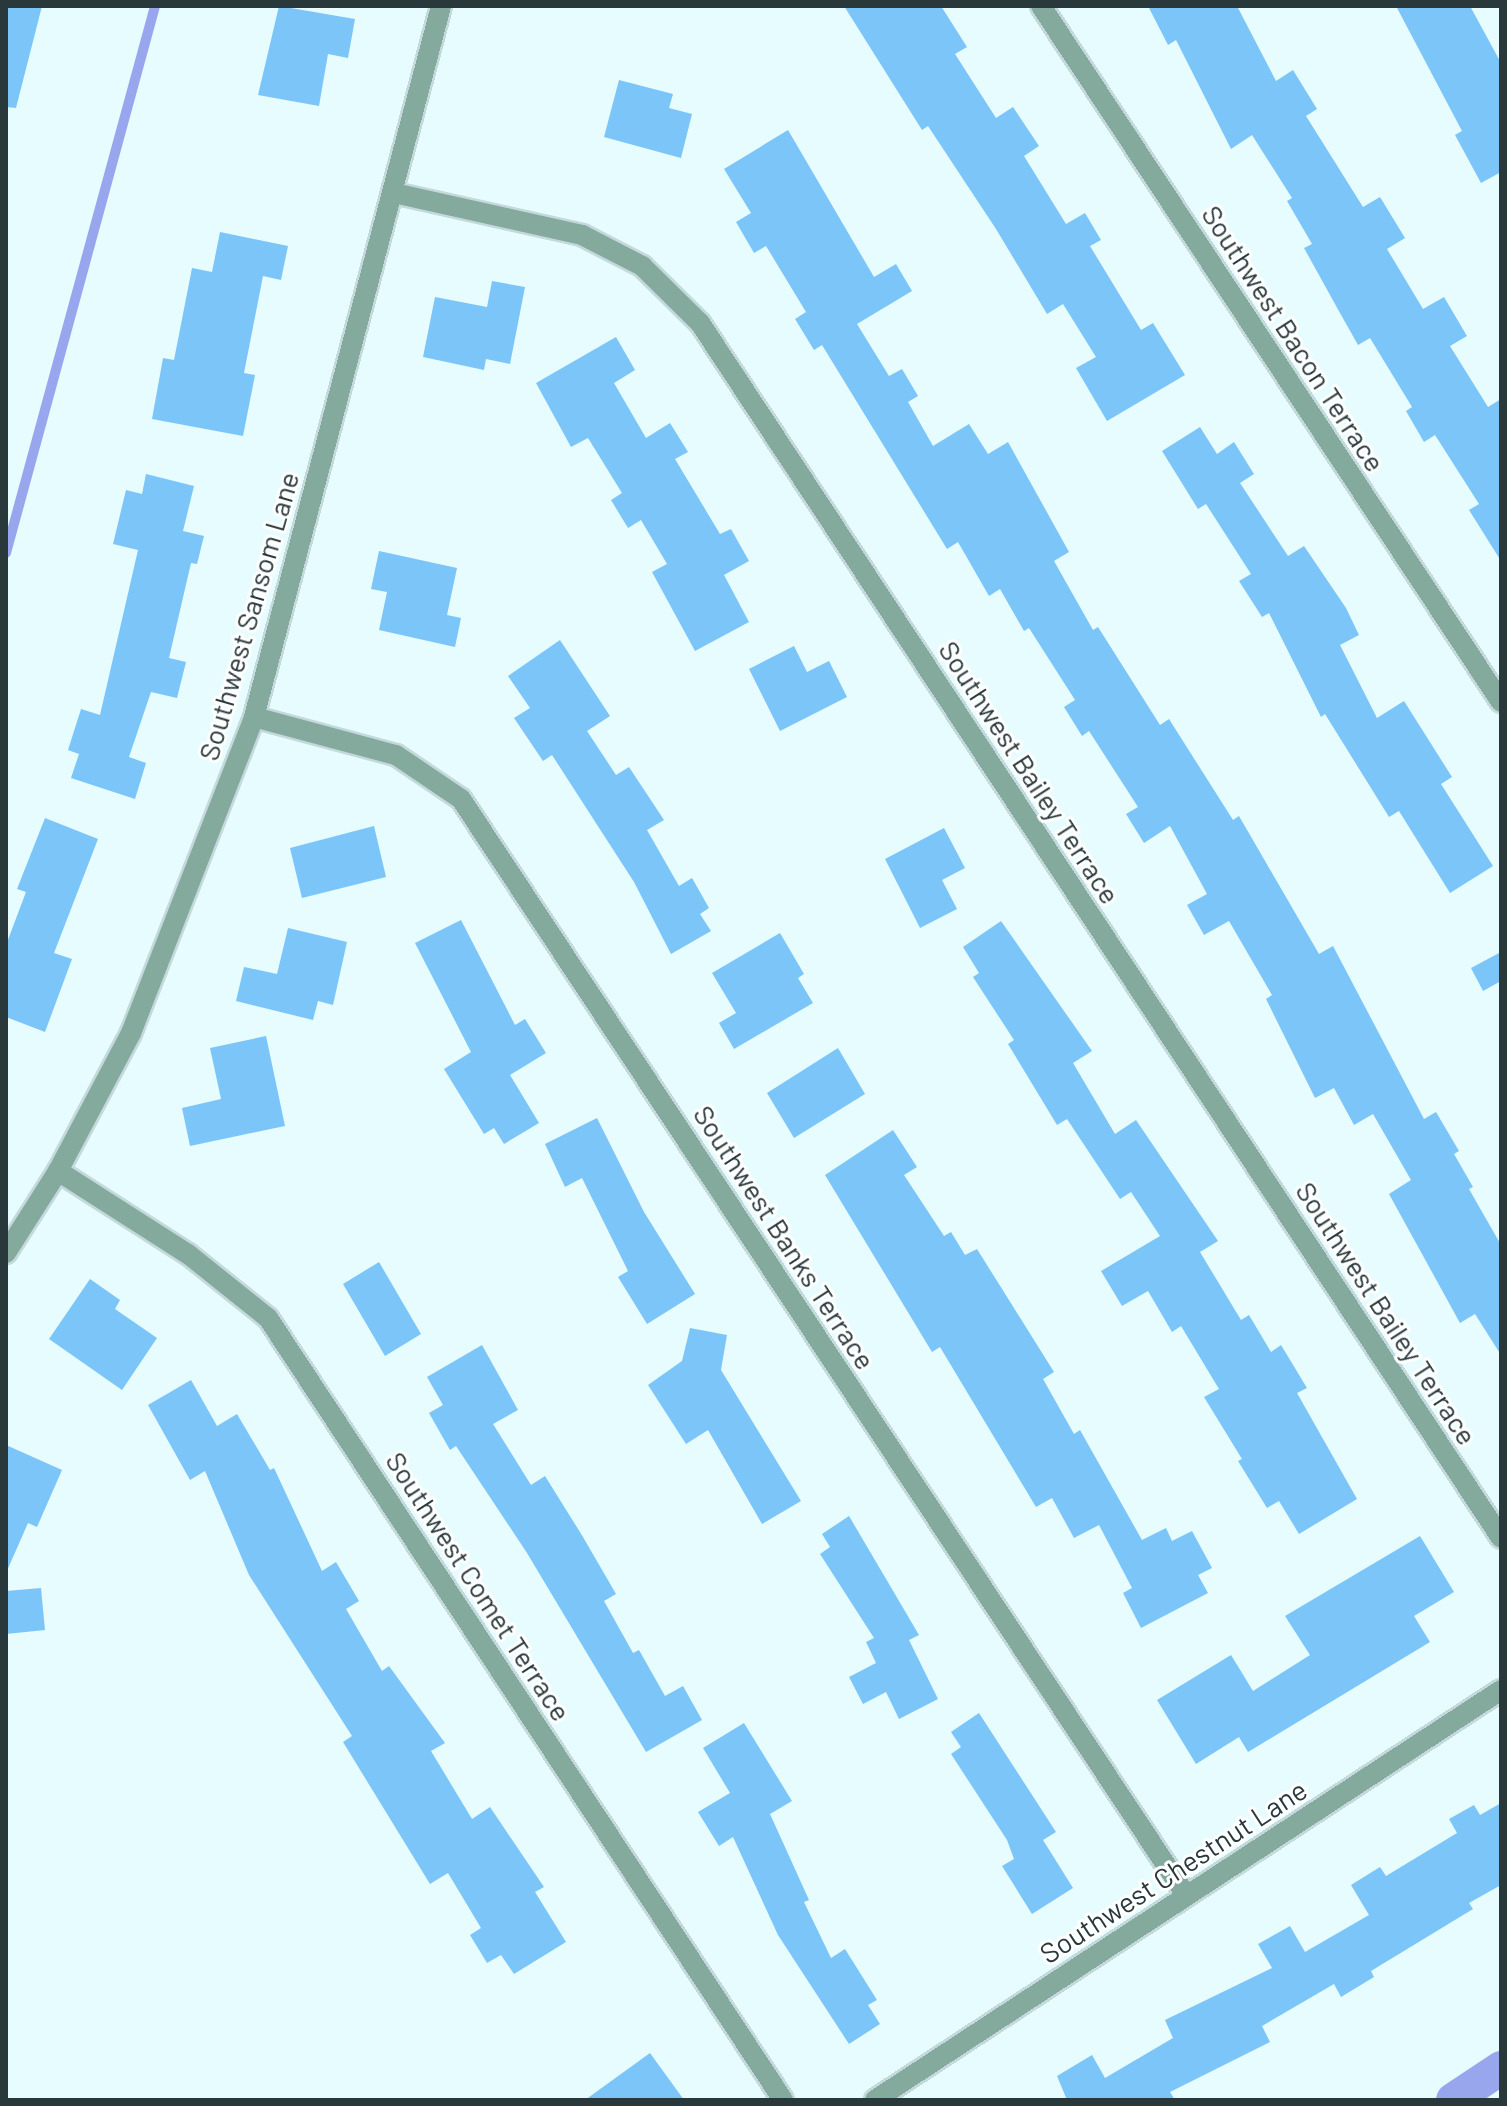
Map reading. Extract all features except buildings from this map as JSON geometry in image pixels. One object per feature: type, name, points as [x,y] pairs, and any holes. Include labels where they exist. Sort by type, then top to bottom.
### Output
[{"type":"street","name":"Southwest Sansom Lane","points":[[6,1253],[58,1171],[131,1033],[254,717],[441,6]]},
{"type":"street","name":"Southwest Bacon Terrace","points":[[1041,6],[1501,702]]},
{"type":"street","name":"Southwest Bailey Terrace","points":[[394,193],[582,235],[642,266],[700,323],[1501,1538]]},
{"type":"street","name":"Southwest Banks Terrace","points":[[254,717],[396,755],[461,799],[1186,1895]]},
{"type":"street","name":"Southwest Comet Terrace","points":[[58,1171],[188,1254],[268,1318],[783,2100]]},
{"type":"street","name":"Southwest Chestnut Lane","points":[[875,2100],[1501,1690]]},
{"type":"waterway","points":[[6,553],[155,6]]},
{"type":"waterway","points":[[1453,2100],[1501,2068]]}]
